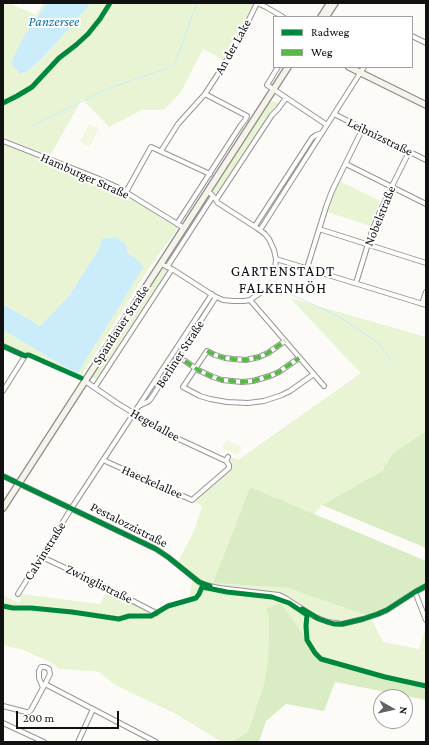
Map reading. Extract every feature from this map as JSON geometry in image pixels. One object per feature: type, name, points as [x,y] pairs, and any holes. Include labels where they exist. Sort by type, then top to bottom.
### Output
[{"type":"main road","points":[[322,16],[330,3]]},
{"type":"main road","points":[[327,16],[335,3]]},
{"type":"main road","name":"Spandauer Straße","points":[[3,508],[287,68]]},
{"type":"main road","points":[[351,68],[426,105]]},
{"type":"street","name":"An der Lake","points":[[161,151],[178,124],[204,94],[225,65],[257,3],[281,16]]},
{"type":"street","points":[[413,36],[426,43]]},
{"type":"street","points":[[274,90],[267,85],[277,68]]},
{"type":"street","points":[[260,230],[363,68]]},
{"type":"street","name":"Leibnizstraße","points":[[274,90],[327,125]]},
{"type":"street","points":[[177,224],[247,116],[204,94]]},
{"type":"street","points":[[167,267],[272,115],[286,98]]},
{"type":"street","name":"Leibnizstraße","points":[[334,114],[426,160]]},
{"type":"street","points":[[307,268],[329,200],[363,128]]},
{"type":"street","points":[[255,226],[312,138],[322,132]]},
{"type":"street","points":[[233,137],[240,142]]},
{"type":"street","name":"Hamburger Straße","points":[[3,141],[119,188],[184,228]]},
{"type":"street","points":[[126,192],[151,147],[210,174]]},
{"type":"street","name":"Nobelstraße","points":[[356,283],[378,216],[409,152]]},
{"type":"street","points":[[346,164],[426,204]]},
{"type":"street","points":[[208,191],[218,203],[265,234],[272,244],[276,259],[275,270]]},
{"type":"street","points":[[319,229],[426,262]]},
{"type":"street","points":[[276,259],[424,304],[426,292]]},
{"type":"street","points":[[161,264],[223,300],[233,302],[244,301],[250,300],[260,294]]},
{"type":"street","name":"Spandauer Straße","points":[[94,388],[172,269]]},
{"type":"street","name":"Berliner Straße","points":[[72,509],[212,294]]},
{"type":"street","name":"Berliner Straße","points":[[139,406],[152,397],[216,297]]},
{"type":"street","points":[[250,300],[324,386]]},
{"type":"street","points":[[285,341],[268,353],[246,360],[225,358],[207,351],[183,387],[200,396],[218,401],[237,403],[257,402],[282,395],[314,374]]},
{"type":"street","points":[[3,346],[25,356],[3,391]]},
{"type":"street","points":[[184,361],[205,374],[222,380],[236,382],[253,381],[270,376],[279,372],[299,358]]},
{"type":"street","name":"Hegelallee","points":[[85,381],[168,434],[227,459]]},
{"type":"street","name":"Haeckelallee","points":[[103,460],[192,500],[229,468],[230,465],[227,459]]},
{"type":"street","name":"Pestalozzistraße","points":[[3,476],[156,549],[205,585],[279,595],[315,617],[328,622],[342,624],[370,617],[387,610],[426,586]]},
{"type":"street","name":"Calvinstraße","points":[[18,594],[72,509]]},
{"type":"street","name":"Zwinglistraße","points":[[42,557],[108,588],[156,613]]},
{"type":"street","points":[[415,592],[426,620]]},
{"type":"street","points":[[3,707],[29,712],[50,674],[49,669],[45,666],[41,667],[39,671],[39,678],[42,688]]},
{"type":"street","points":[[45,684],[156,742]]},
{"type":"street","points":[[78,742],[93,709]]},
{"type":"street","points":[[3,723],[44,742]]},
{"type":"green space","points":[[3,3],[9,3],[36,15],[43,3],[47,3],[24,36],[45,55],[91,3],[255,3],[224,60],[203,49],[181,92],[165,109],[142,110],[109,127],[82,99],[50,156],[3,137]]},
{"type":"green space","points":[[270,100],[281,103],[270,113],[220,191],[214,193],[213,188]]},
{"type":"green space","points":[[89,124],[99,129],[89,147],[80,142]]},
{"type":"green space","points":[[3,144],[128,196],[178,228],[149,268],[81,376],[78,376],[31,354],[24,353],[3,344],[3,330],[77,374],[99,249],[69,296],[40,326],[3,304]]},
{"type":"green space","points":[[340,181],[380,201],[370,226],[327,212],[333,194]]},
{"type":"green space","points":[[161,268],[166,269],[168,273],[97,380],[91,376]]},
{"type":"green space","points":[[290,298],[426,337],[426,431],[393,453],[382,471],[322,505],[314,514],[250,487],[213,583],[288,588],[368,616],[373,622],[383,642],[419,649],[424,633],[426,632],[426,686],[385,677],[321,659],[315,653],[281,603],[269,616],[268,661],[264,684],[248,732],[233,741],[220,741],[176,714],[115,685],[99,672],[58,669],[55,665],[23,650],[3,645],[3,595],[20,603],[21,594],[100,604],[108,588],[143,606],[157,611],[168,605],[189,600],[193,577],[177,564],[194,531],[202,506],[192,500],[231,466],[229,460],[231,457],[238,460],[361,373]]},
{"type":"green space","points":[[426,431],[426,548],[322,505],[382,471],[393,453]]},
{"type":"green space","points":[[226,440],[242,447],[238,455],[222,448]]},
{"type":"green space","points":[[250,487],[426,561],[426,586],[368,616],[288,588],[213,583]]},
{"type":"green space","points":[[281,603],[315,653],[321,659],[385,677],[426,686],[426,700],[413,697],[413,689],[373,690],[335,682],[324,711],[286,704],[266,721],[259,742],[220,741],[233,741],[248,732],[264,684],[268,661],[269,616],[266,609]]},
{"type":"water","name":"Panzersee","points":[[47,3],[91,3],[45,55],[29,70],[20,74],[11,63],[24,36]]},
{"type":"water","points":[[115,237],[126,244],[127,252],[144,266],[77,374],[3,330],[3,304],[40,326],[69,296],[99,249],[102,239]]},
{"type":"waterway","points":[[169,66],[175,63],[197,3]]},
{"type":"waterway","points":[[32,126],[107,89],[166,69]]},
{"type":"waterway","points":[[292,295],[340,317],[379,343],[391,361]]},
{"type":"marked path","points":[[207,351],[225,358],[246,360],[268,353],[285,341]]},
{"type":"marked path","points":[[185,361],[198,370],[213,377],[222,380],[242,382],[253,381],[270,376],[279,372],[299,358]]},
{"type":"cycle path","points":[[3,103],[32,87],[59,58],[88,34],[110,3]]},
{"type":"cycle path","points":[[3,346],[25,356],[29,355],[81,378]]},
{"type":"cycle path","points":[[3,476],[156,549],[199,582],[210,586]]},
{"type":"cycle path","points":[[302,609],[319,619],[334,624],[342,624],[363,619],[387,610],[426,586]]},
{"type":"cycle path","points":[[3,606],[72,612],[119,619],[129,616],[151,616],[168,606],[196,598],[202,587],[227,592],[272,597],[289,603],[307,615],[307,640],[315,653],[321,659],[385,677],[426,686]]},
{"type":"district","name":"GARTENSTADT FALKENHÖH","points":[[283,280]]}]
